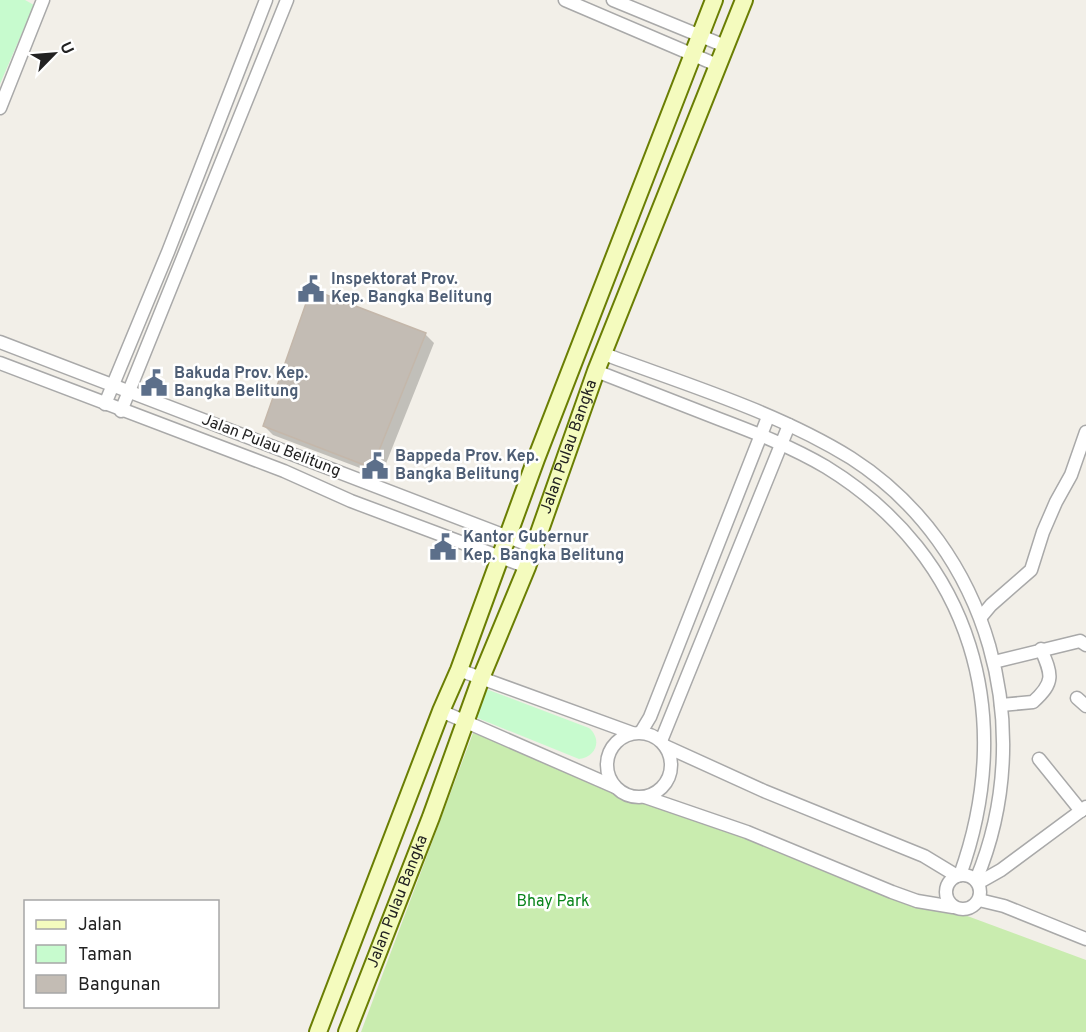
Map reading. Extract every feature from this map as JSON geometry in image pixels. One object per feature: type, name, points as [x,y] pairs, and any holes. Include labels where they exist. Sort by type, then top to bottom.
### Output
[{"type":"main road","name":"Jalan Pulau Bangka","points":[[318,1032],[441,711],[459,670],[536,459],[714,0]]},
{"type":"main road","name":"Jalan Pulau Bangka","points":[[347,1032],[431,817],[481,678],[527,567],[596,371],[744,0]]},
{"type":"street","points":[[0,108],[43,0]]},
{"type":"street","points":[[105,404],[168,252],[266,0]]},
{"type":"street","points":[[122,411],[286,0]]},
{"type":"street","points":[[565,0],[717,65]]},
{"type":"street","points":[[614,0],[725,46]]},
{"type":"street","name":"Jalan Pulau Belitung","points":[[0,342],[534,547]]},
{"type":"street","points":[[604,354],[789,425],[853,460],[907,506],[930,530],[953,560],[981,617],[994,662],[1001,705],[1002,756],[999,792],[990,844],[977,882]]},
{"type":"street","name":"Jalan Pulau Belitung","points":[[0,363],[284,471],[351,501],[527,567]]},
{"type":"street","points":[[596,371],[781,443],[827,468],[886,511],[930,564],[960,619],[973,656],[982,696],[985,733],[984,767],[978,811],[969,850],[958,876],[949,882],[945,892],[946,899],[953,907]]},
{"type":"street","points":[[616,788],[609,777],[606,758],[615,742],[636,732],[650,717],[768,417]]},
{"type":"street","points":[[441,711],[633,797],[657,792],[669,777],[670,758],[663,744],[789,425]]},
{"type":"street","points":[[981,617],[1031,570],[1043,532],[1071,475],[1086,432]]},
{"type":"street","points":[[994,662],[1080,640],[1086,645]]},
{"type":"street","points":[[1001,705],[1033,702],[1048,686],[1050,671],[1041,650]]},
{"type":"street","points":[[459,670],[636,732],[651,734],[663,744],[764,791],[924,856],[958,876],[970,876],[977,882],[980,890],[979,900],[972,908],[966,910],[916,901],[747,832],[645,796]]},
{"type":"street","points":[[977,882],[1001,870],[1083,809],[1039,759]]},
{"type":"street","points":[[979,900],[1004,906],[1086,939]]},
{"type":"green space","points":[[0,0],[25,0],[34,5],[0,84]]},
{"type":"green space","points":[[486,689],[589,728],[595,737],[594,751],[585,758],[579,759],[475,717]]},
{"type":"green space","name":"Bhay Park","points":[[473,733],[1086,960],[1086,1032],[361,1032]]},
{"type":"building","points":[[311,289],[426,333],[372,468],[263,426]]},
{"type":"place","name":"Inspektorat Prov. Kep. Bangka Belitung","points":[[311,289]]},
{"type":"place","name":"Bakuda Prov. Kep. Bangka Belitung","points":[[154,383]]},
{"type":"place","name":"Bappeda Prov. Kep. Bangka Belitung","points":[[375,466]]},
{"type":"place","name":"Kantor Gubernur Kep. Bangka Belitung","points":[[443,547]]}]
